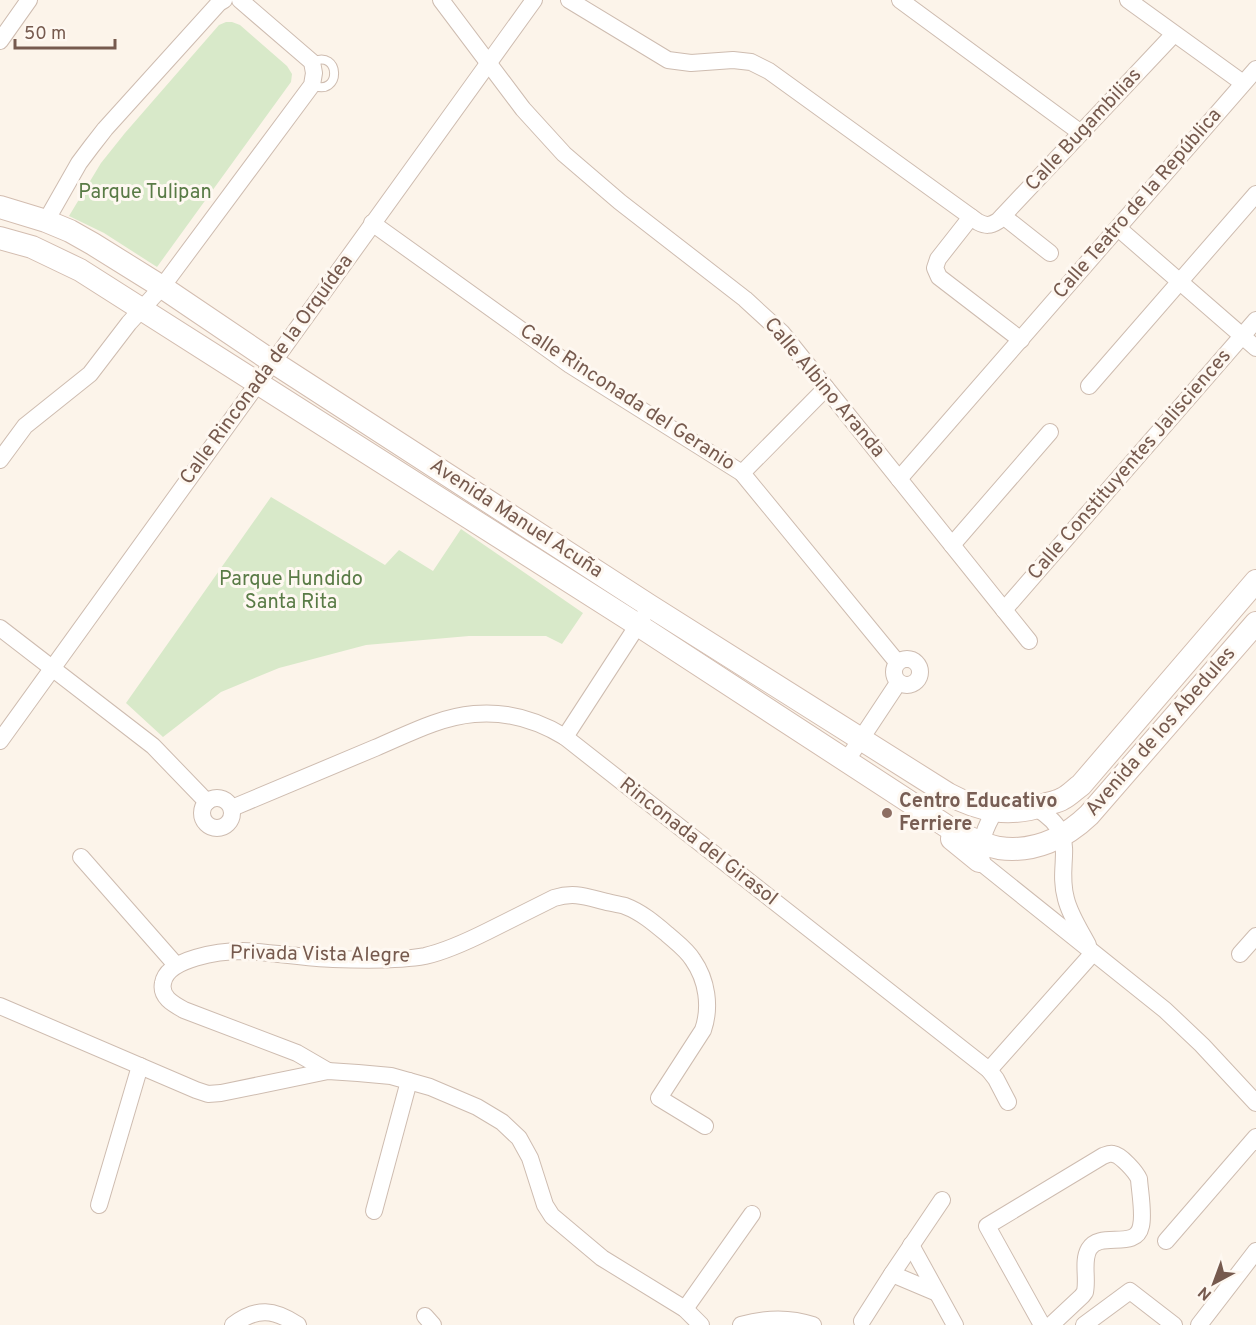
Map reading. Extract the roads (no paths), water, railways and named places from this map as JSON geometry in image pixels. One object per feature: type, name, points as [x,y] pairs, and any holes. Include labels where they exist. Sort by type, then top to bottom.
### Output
[{"type":"street","points":[[0,41],[29,0]]},
{"type":"street","points":[[0,460],[25,426],[90,374],[162,287],[312,85],[314,74],[312,62],[240,0]]},
{"type":"street","name":"Calle Albino Aranda","points":[[441,0],[523,109],[564,154],[620,202],[745,299],[782,333],[1029,641]]},
{"type":"street","name":"Calle Rinconada de la Orquídea","points":[[0,741],[534,0]]},
{"type":"street","points":[[569,0],[668,60],[691,63],[734,60],[751,62],[769,70],[971,217],[986,225],[997,220],[1050,253]]},
{"type":"street","points":[[900,0],[1081,133]]},
{"type":"street","points":[[1128,0],[1243,83]]},
{"type":"street","points":[[46,221],[79,162],[105,129],[220,1]]},
{"type":"street","name":"Calle Bugambilias","points":[[997,220],[1174,34]]},
{"type":"street","name":"Calle Teatro de la República","points":[[899,478],[1256,69]]},
{"type":"street","points":[[1089,386],[1256,194]]},
{"type":"street","name":"Avenida Manuel Acuña","points":[[0,207],[46,221],[86,239],[650,606],[948,794],[968,804],[995,811],[1012,812],[1036,808]]},
{"type":"street","points":[[971,217],[938,259],[935,268],[939,277],[1021,340]]},
{"type":"street","name":"Calle Rinconada del Geranio","points":[[372,224],[570,365],[742,473],[897,662]]},
{"type":"street","points":[[1118,228],[1256,348]]},
{"type":"street","name":"Avenida Manuel Acuña","points":[[0,238],[32,247],[80,270],[638,625],[897,794]]},
{"type":"street","name":"Calle Constituyentes Jalisciences","points":[[1004,610],[1256,320]]},
{"type":"street","points":[[742,473],[826,388]]},
{"type":"street","points":[[952,545],[1050,432]]},
{"type":"street","name":"Avenida de los Abedules","points":[[1036,808],[1063,799],[1081,785],[1256,581]]},
{"type":"street","points":[[565,737],[650,606]]},
{"type":"street","name":"Avenida de los Abedules","points":[[897,794],[954,831],[980,852],[999,848],[1024,848],[1047,843],[1062,836],[1089,815],[1256,623]]},
{"type":"street","points":[[0,628],[153,746],[207,802]]},
{"type":"street","points":[[910,659],[916,662],[920,668],[917,681],[904,686],[898,683],[893,673],[897,662],[910,659]]},
{"type":"street","points":[[847,760],[898,683]]},
{"type":"street","name":"Rinconada del Girasol","points":[[232,808],[453,717],[505,714],[548,726],[989,1070]]},
{"type":"street","points":[[216,798],[225,801],[232,808],[232,818],[227,825],[218,828],[209,826],[203,819],[202,810],[207,802],[216,798]]},
{"type":"street","points":[[1036,808],[1049,816],[1057,825],[1062,836],[1065,848],[1063,881],[1065,898],[1073,918],[1093,953]]},
{"type":"street","points":[[995,811],[984,832],[980,852],[1093,953],[1164,1010],[1202,1045],[1256,1103]]},
{"type":"street","points":[[81,857],[176,965],[166,975],[162,987],[164,994],[174,1005],[297,1053],[328,1071]]},
{"type":"street","name":"Privada Vista Alegre","points":[[176,965],[213,954],[241,951],[333,959],[424,956],[454,948],[564,895],[578,894],[626,907],[652,921],[683,948],[693,959],[702,976],[707,996],[706,1021],[703,1030],[659,1098],[705,1126]]},
{"type":"street","points":[[1240,954],[1256,936]]},
{"type":"street","points":[[1008,1102],[989,1070],[1093,953]]},
{"type":"street","points":[[0,1006],[207,1094],[221,1094],[328,1071],[391,1076],[430,1087],[477,1107],[502,1122],[519,1138],[530,1158],[545,1205],[552,1216],[602,1258],[685,1309],[701,1325]]},
{"type":"street","points":[[99,1205],[140,1066]]},
{"type":"street","points":[[374,1211],[409,1081]]},
{"type":"street","points":[[1166,1241],[1256,1137]]},
{"type":"street","points":[[1042,1325],[987,1226],[1103,1156],[1115,1154],[1120,1156],[1139,1179],[1142,1224],[1140,1231],[1128,1239],[1100,1240],[1094,1243],[1087,1256],[1085,1292],[1051,1325]]},
{"type":"street","points":[[862,1321],[942,1200]]},
{"type":"street","points":[[685,1309],[752,1214]]},
{"type":"street","points":[[911,1245],[955,1325]]},
{"type":"street","points":[[1199,1325],[1256,1251]]},
{"type":"street","points":[[892,1274],[937,1293]]},
{"type":"street","points":[[1084,1325],[1130,1291],[1174,1325]]},
{"type":"street","points":[[233,1325],[257,1312],[272,1312],[298,1325]]},
{"type":"street","points":[[741,1325],[783,1318],[813,1325]]},
{"type":"place","name":"Centro Educativo Ferriere","points":[[887,813]]},
{"type":"park label","name":"Parque Tulipan","points":[[145,193]]},
{"type":"park label","name":"Parque Hundido Santa Rita","points":[[291,592]]}]
